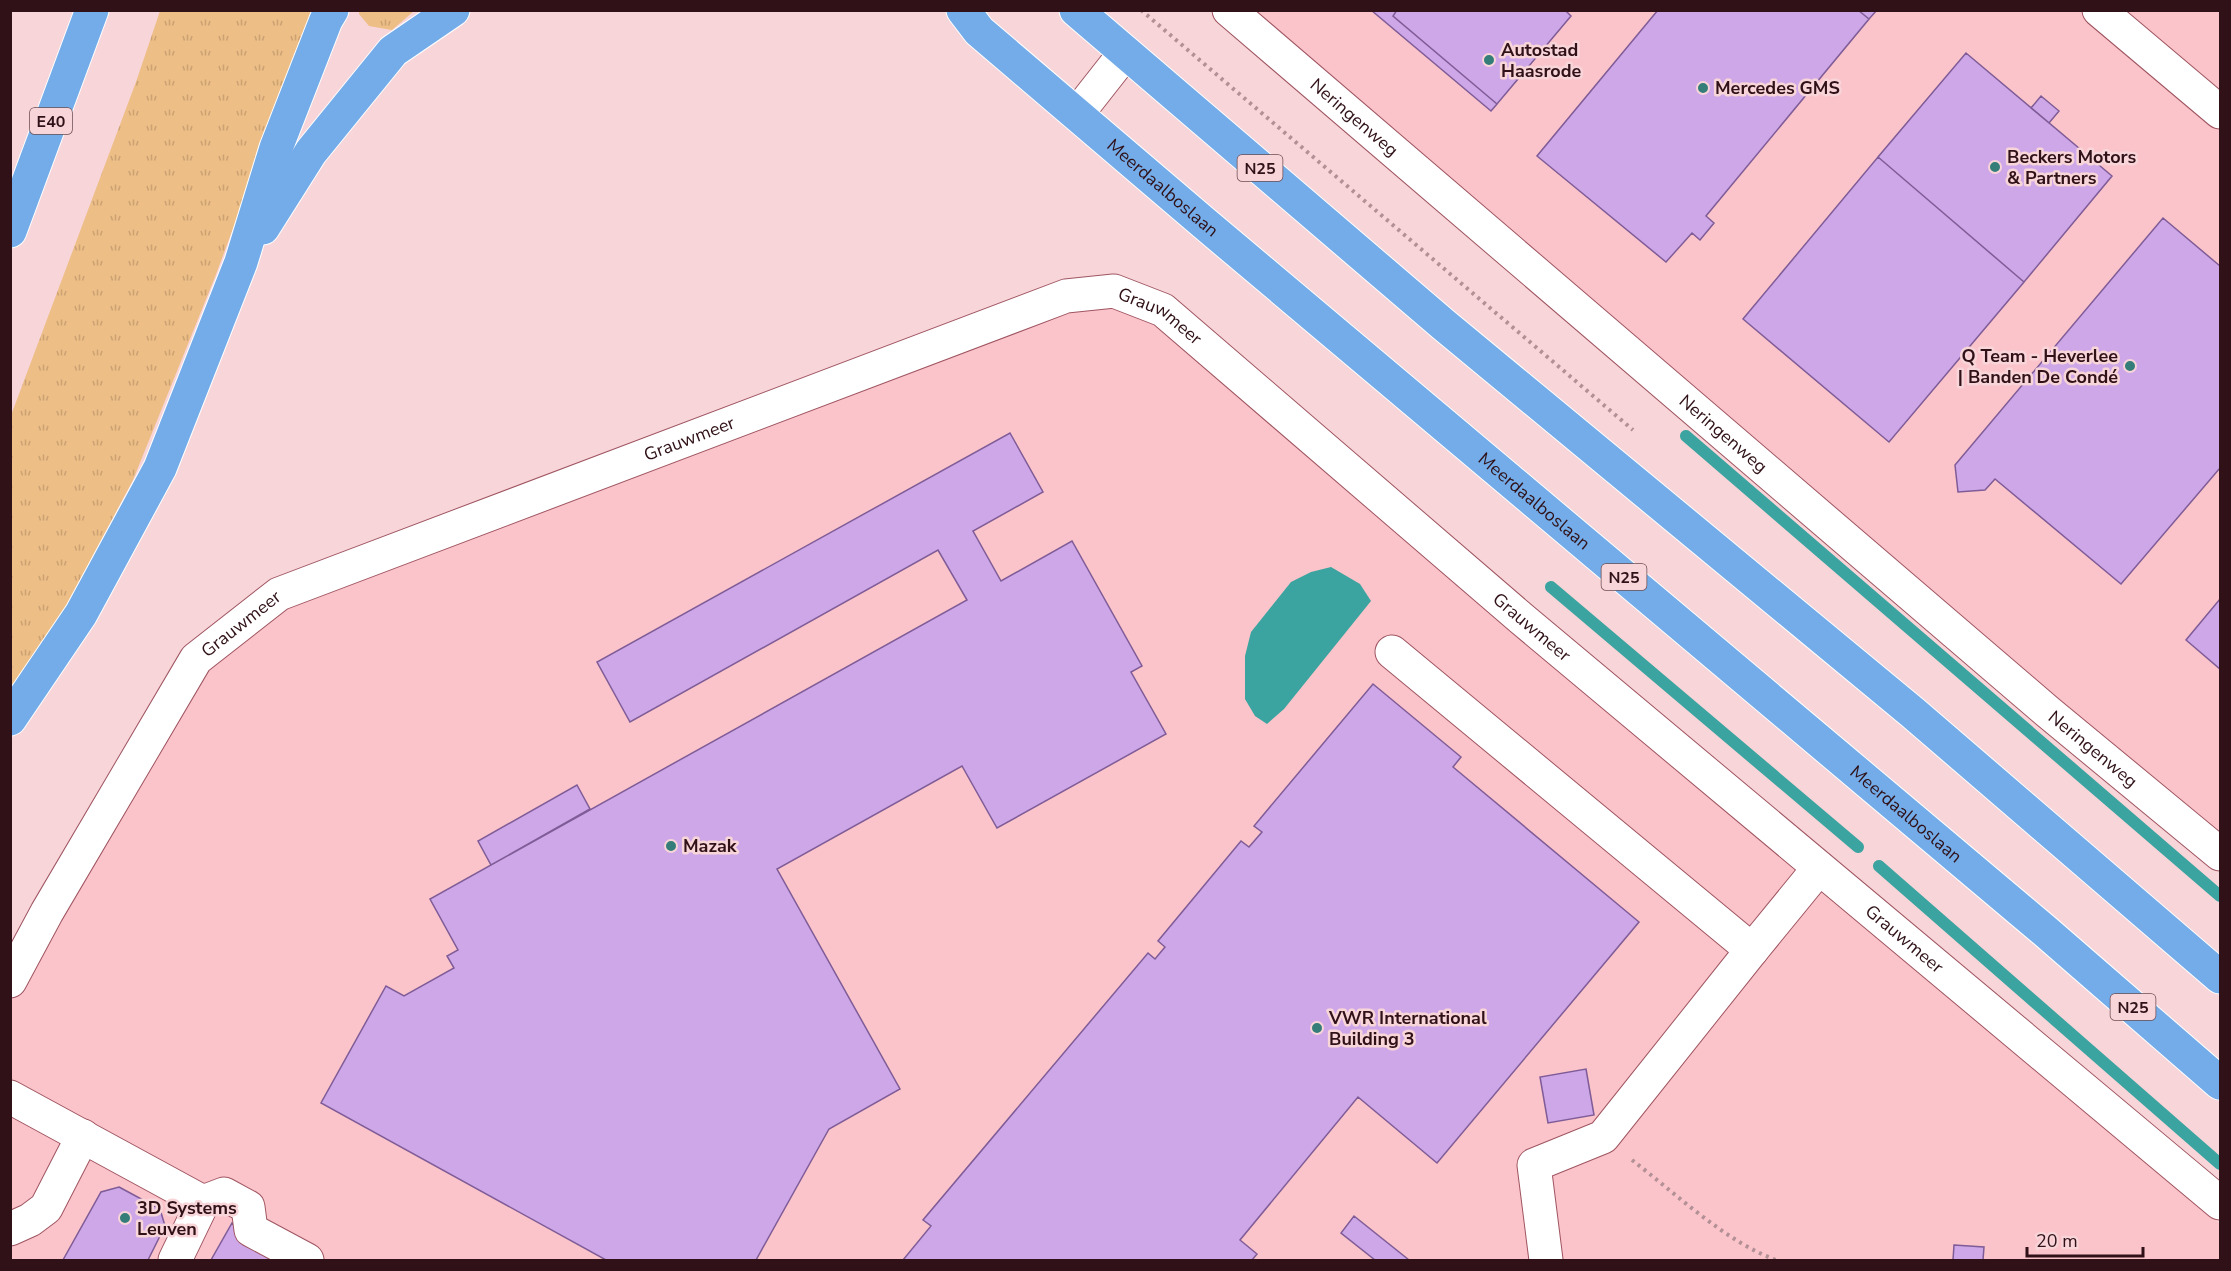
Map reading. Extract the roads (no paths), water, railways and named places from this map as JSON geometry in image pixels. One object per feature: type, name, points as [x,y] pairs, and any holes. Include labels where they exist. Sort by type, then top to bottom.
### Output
[{"type":"highway","name":"E40","points":[[10,231],[92,10]]},
{"type":"highway","points":[[10,719],[81,614],[160,468],[241,262],[276,148],[332,10]]},
{"type":"highway","points":[[241,262],[311,152],[393,51],[453,10]]},
{"type":"highway","name":"Meerdaalboslaan","points":[[936,10],[971,21],[1204,224],[2045,931],[2220,1083]]},
{"type":"highway","name":"N25","points":[[1076,10],[1444,325],[1912,711],[2220,976]]},
{"type":"street","name":"Neringenweg","points":[[1229,10],[2040,704],[2220,854]]},
{"type":"street","points":[[2099,10],[2220,112]]},
{"type":"street","points":[[1077,114],[1125,53]]},
{"type":"street","name":"Grauwmeer","points":[[10,981],[47,912],[196,659],[279,594],[1066,296],[1113,291],[1163,310],[1522,619],[2220,1203]]},
{"type":"street","points":[[1392,652],[1752,950]]},
{"type":"street","points":[[1546,1260],[1534,1165],[1602,1137],[1819,868]]},
{"type":"street","points":[[10,1097],[203,1202]]},
{"type":"street","points":[[10,1229],[30,1220],[46,1208],[83,1136]]},
{"type":"street","points":[[175,1260],[203,1202],[224,1194],[248,1207],[251,1230],[307,1260]]},
{"type":"water","points":[[1331,567],[1360,584],[1371,601],[1284,709],[1267,724],[1255,716],[1245,699],[1245,656],[1251,632],[1291,582],[1311,572]]},
{"type":"waterway","points":[[1686,436],[2220,896]]},
{"type":"waterway","points":[[1551,587],[1858,847]]},
{"type":"waterway","points":[[1879,866],[2220,1164]]},
{"type":"place","name":"Autostad Haasrode","points":[[1489,60]]},
{"type":"place","name":"Mercedes GMS","points":[[1703,88]]},
{"type":"place","name":"Beckers Motors & Partners","points":[[1995,167]]},
{"type":"place","name":"Q Team - Heverlee | Banden De Condé","points":[[2130,366]]},
{"type":"place","name":"Mazak","points":[[671,846]]},
{"type":"place","name":"VWR International Building 3","points":[[1317,1028]]},
{"type":"place","name":"3D Systems Leuven","points":[[125,1218]]}]
